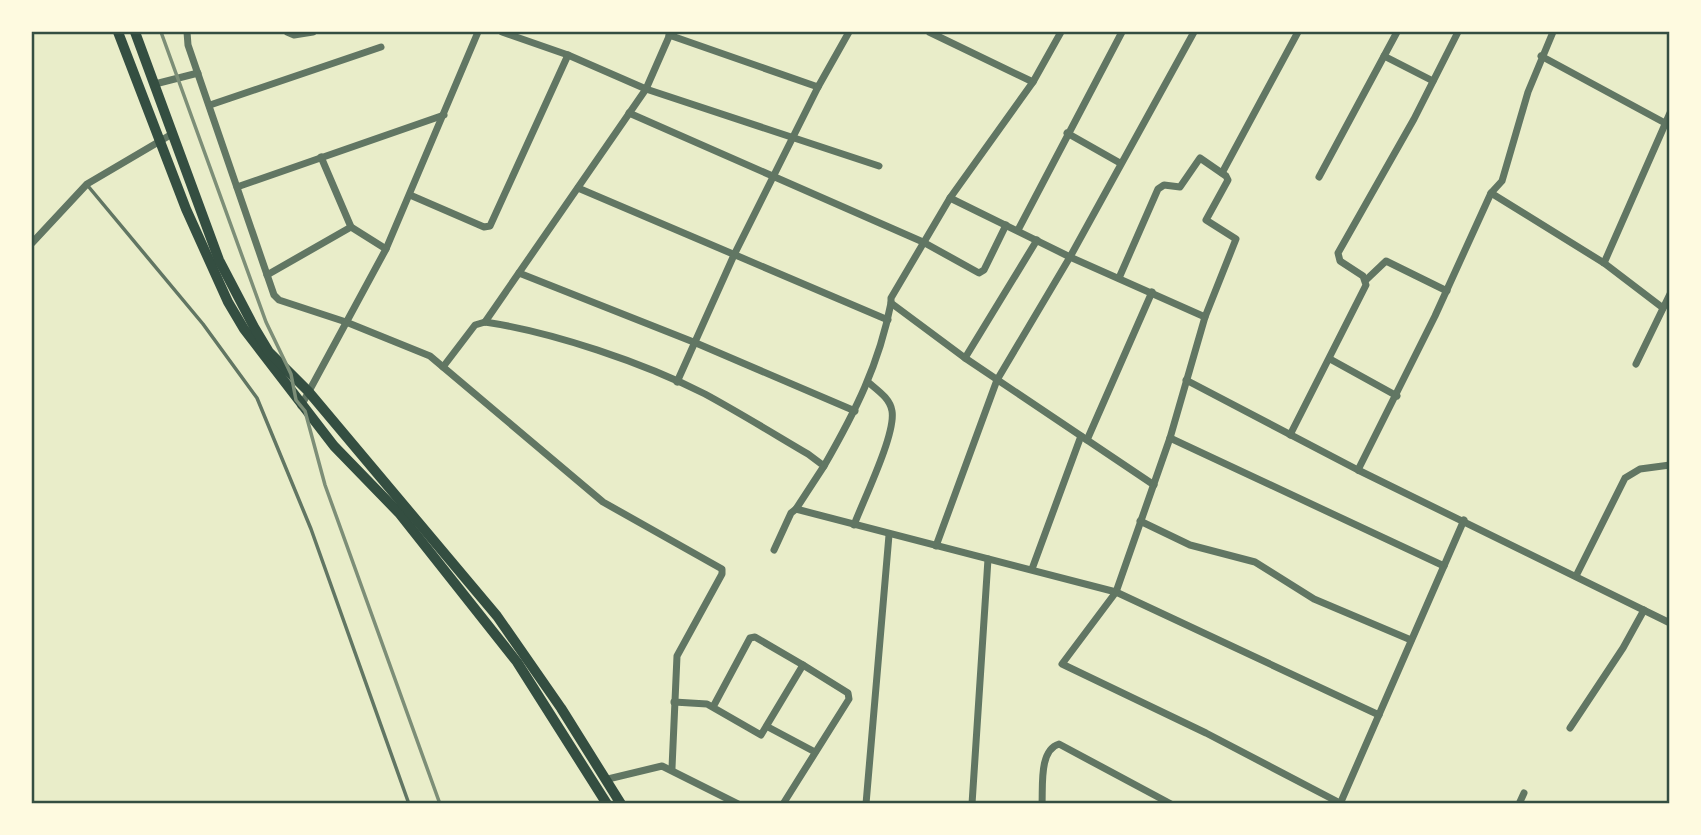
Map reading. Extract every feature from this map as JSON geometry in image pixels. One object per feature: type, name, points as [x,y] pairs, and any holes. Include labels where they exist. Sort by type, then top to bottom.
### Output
[{"type":"highway","points":[[118,32],[158,141],[228,302],[244,329],[301,406],[334,446],[399,513],[517,662],[607,803]]},
{"type":"highway","points":[[135,32],[231,288],[269,352],[308,391],[497,616],[608,779],[621,803]]},
{"type":"street","points":[[187,32],[198,74],[274,295],[279,300],[421,351],[603,502],[722,569],[722,574],[677,656],[672,768]]},
{"type":"street","points":[[287,32],[294,35],[313,32]]},
{"type":"street","points":[[301,406],[386,249],[478,32]]},
{"type":"street","points":[[502,32],[513,33],[646,89],[879,166]]},
{"type":"street","points":[[677,382],[773,174],[795,138],[818,87],[849,32]]},
{"type":"street","points":[[929,32],[1033,82]]},
{"type":"street","points":[[774,550],[791,513],[824,466],[855,411],[883,347],[891,298],[950,198],[1033,82],[1061,32]]},
{"type":"street","points":[[1018,230],[1066,134],[1122,32]]},
{"type":"street","points":[[936,546],[997,380],[1070,257],[1194,32]]},
{"type":"street","points":[[1222,173],[1298,32]]},
{"type":"street","points":[[1319,177],[1397,32]]},
{"type":"street","points":[[1366,280],[1340,261],[1338,253],[1458,32]]},
{"type":"street","points":[[1358,470],[1397,396],[1491,194],[1505,173],[1541,56],[1553,32]]},
{"type":"street","points":[[443,367],[475,326],[485,322],[646,89],[670,34],[818,87]]},
{"type":"street","points":[[210,105],[381,47]]},
{"type":"street","points":[[410,195],[484,227],[490,226],[568,55]]},
{"type":"street","points":[[1384,56],[1433,81]]},
{"type":"street","points":[[1541,56],[1665,122]]},
{"type":"street","points":[[155,84],[198,74]]},
{"type":"street","points":[[629,113],[773,174],[923,242],[982,273],[1006,225]]},
{"type":"street","points":[[1604,263],[1670,113]]},
{"type":"street","points":[[237,187],[444,115]]},
{"type":"street","points":[[32,243],[86,184],[172,134]]},
{"type":"street","points":[[1066,134],[1120,163]]},
{"type":"street","points":[[321,158],[351,228],[386,249]]},
{"type":"street","points":[[1119,278],[1158,189],[1164,186],[1180,187],[1200,158],[1222,173],[1227,180],[1206,220],[1236,239],[1205,317],[1170,438],[1116,592],[1062,664],[1206,733],[1340,803],[1464,520]]},
{"type":"street","points":[[578,188],[888,320]]},
{"type":"street","points":[[1491,194],[1604,263],[1663,308]]},
{"type":"street","points":[[950,198],[1070,257],[1205,317]]},
{"type":"street","points":[[267,275],[351,228]]},
{"type":"street","points":[[965,358],[1037,240]]},
{"type":"street","points":[[1290,435],[1330,359],[1366,280],[1386,261],[1447,290]]},
{"type":"street","points":[[519,273],[696,343],[855,411]]},
{"type":"street","points":[[1032,569],[1084,438],[1152,292]]},
{"type":"street","points":[[1636,364],[1669,298]]},
{"type":"street","points":[[891,303],[965,358],[1154,485]]},
{"type":"street","points":[[485,322],[597,351],[677,382],[729,408],[824,466]]},
{"type":"street","points":[[1330,359],[1397,396]]},
{"type":"street","points":[[1186,380],[1358,470],[1670,623]]},
{"type":"street","points":[[854,525],[890,432],[892,411],[884,395],[868,382]]},
{"type":"street","points":[[1170,438],[1444,566]]},
{"type":"street","points":[[1576,576],[1625,478],[1640,468],[1670,465]]},
{"type":"street","points":[[796,509],[1116,592],[1379,715]]},
{"type":"street","points":[[1140,521],[1191,545],[1255,562],[1318,601],[1412,640]]},
{"type":"street","points":[[866,803],[889,534]]},
{"type":"street","points":[[972,803],[988,559]]},
{"type":"street","points":[[1570,728],[1623,648],[1644,610]]},
{"type":"street","points":[[713,707],[750,638],[755,637],[849,695],[783,803]]},
{"type":"street","points":[[674,702],[699,702],[713,707],[760,735],[768,727],[803,665]]},
{"type":"street","points":[[768,727],[815,752]]},
{"type":"street","points":[[1042,803],[1046,755],[1053,745],[1059,744],[1171,803]]},
{"type":"street","points":[[608,779],[652,767],[672,768],[738,803]]},
{"type":"street","points":[[1519,803],[1524,793]]},
{"type":"lane","points":[[86,184],[203,324],[257,398],[311,530],[409,803]]},
{"type":"railway","points":[[161,32],[266,322],[291,374],[296,400],[305,411],[325,485],[440,804]]}]
